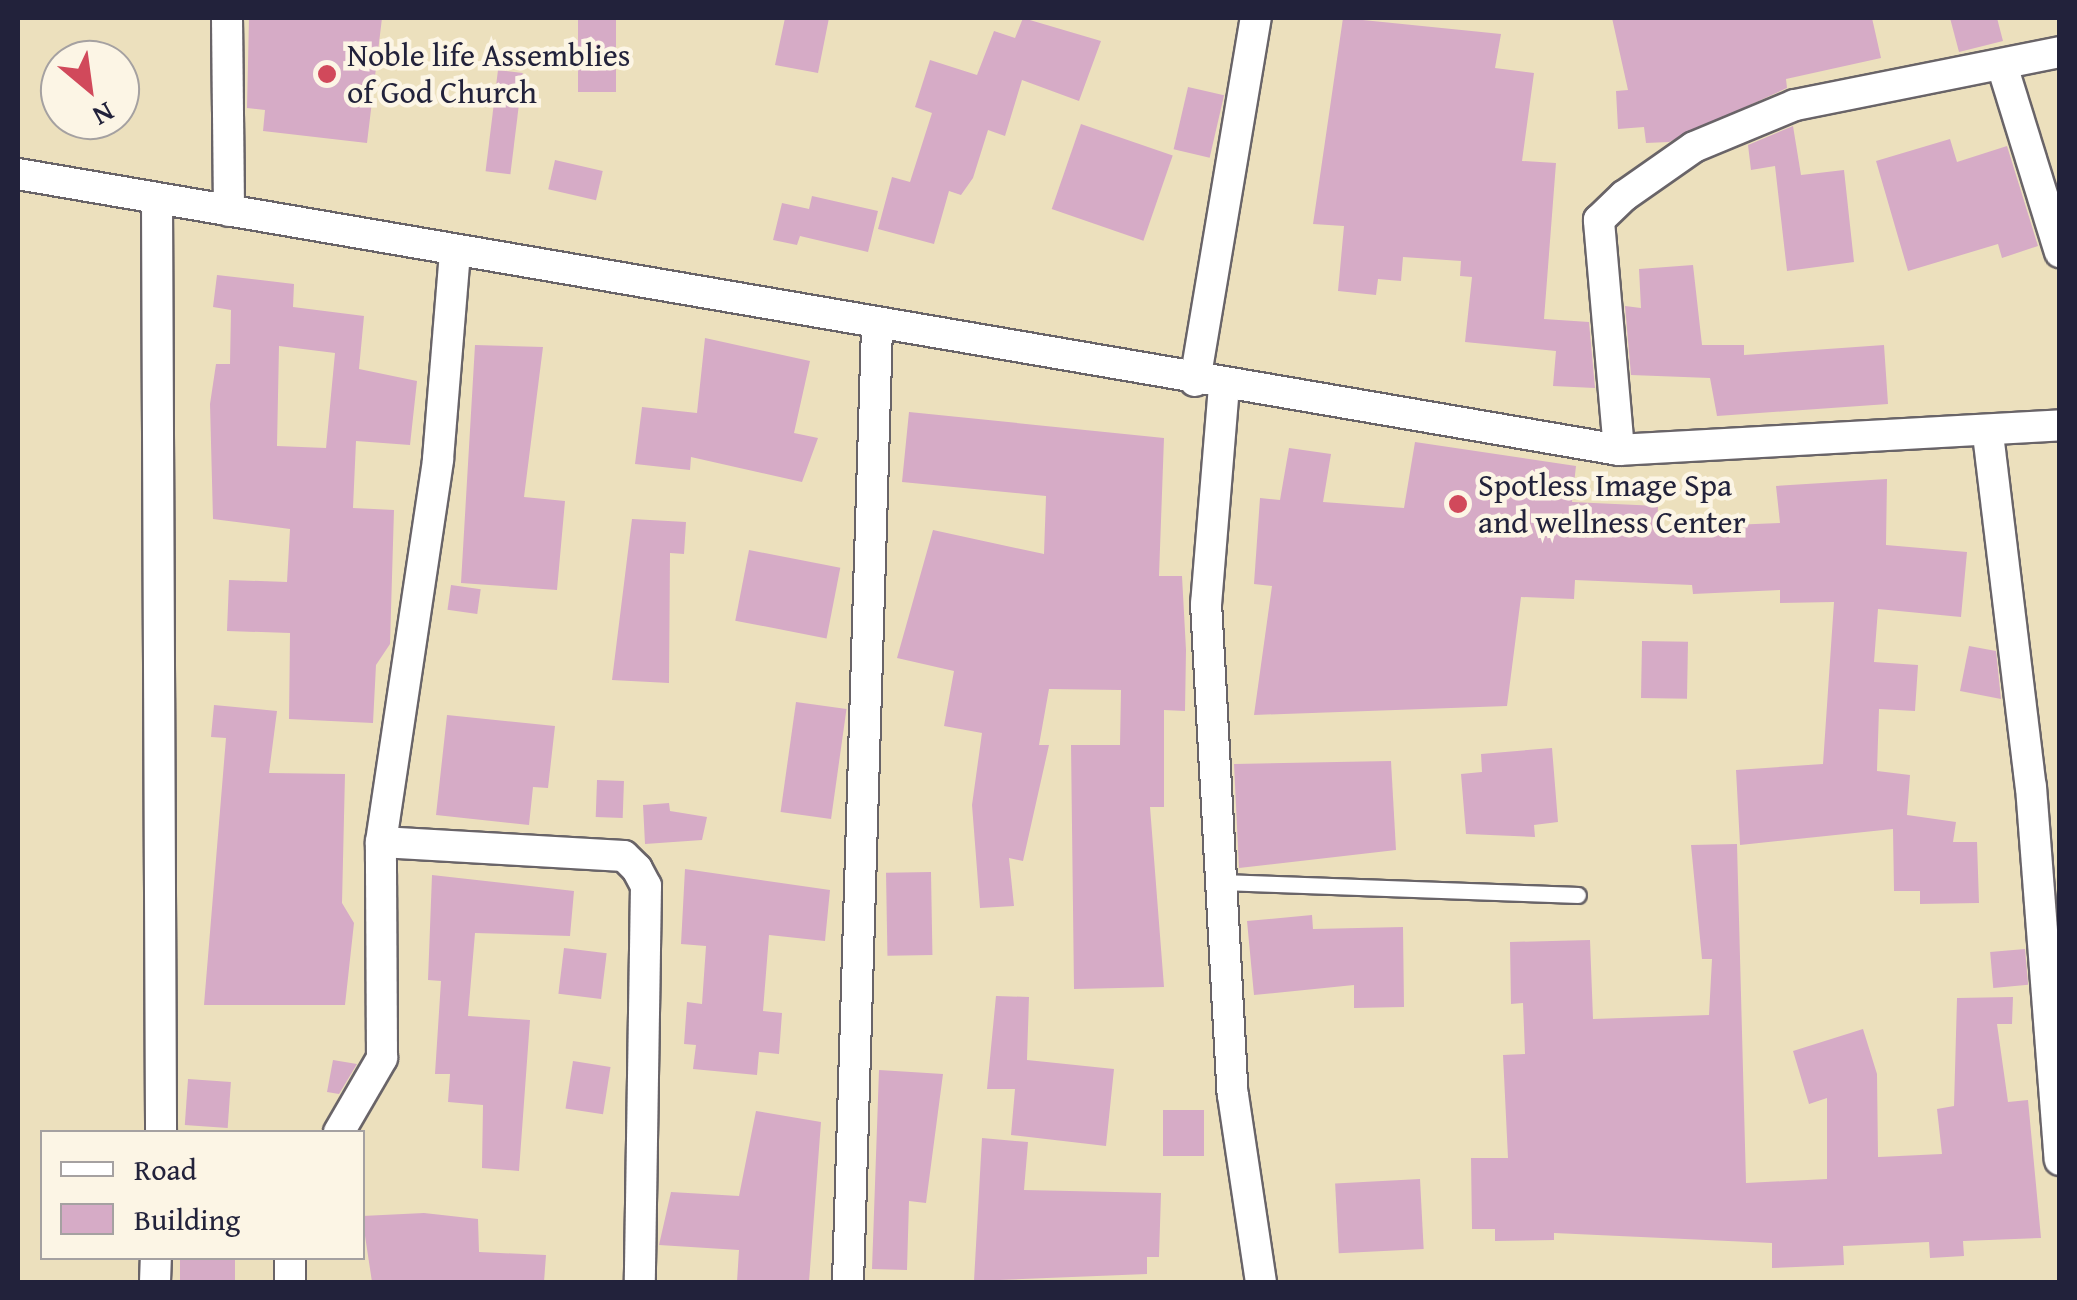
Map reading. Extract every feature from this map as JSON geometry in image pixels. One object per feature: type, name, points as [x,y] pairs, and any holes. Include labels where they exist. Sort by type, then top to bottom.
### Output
[{"type":"street","points":[[226,18],[229,211]]},
{"type":"street","points":[[1256,18],[1210,384],[1206,603],[1233,1095],[1262,1282]]},
{"type":"street","points":[[1619,450],[1598,220],[1694,147],[1795,105],[2060,52]]},
{"type":"street","points":[[2002,66],[2060,252]]},
{"type":"street","points":[[18,174],[157,203],[229,211],[1210,384],[1619,450],[1776,434],[1988,434],[2060,425]]},
{"type":"street","points":[[157,203],[161,1130]]},
{"type":"street","points":[[340,1130],[382,1058],[381,842],[438,459],[455,251]]},
{"type":"street","points":[[848,1282],[877,325]]},
{"type":"street","points":[[1988,434],[2045,783],[2060,1160]]},
{"type":"street","points":[[381,842],[624,856],[637,869],[646,886],[640,1282]]},
{"type":"lane","points":[[1222,882],[1578,895]]},
{"type":"building","points":[[249,18],[382,18],[367,143],[263,131],[265,110],[247,108]]},
{"type":"building","points":[[578,18],[616,18],[616,92],[578,92]]},
{"type":"building","points":[[785,18],[829,18],[818,73],[775,65]]},
{"type":"building","points":[[1023,18],[1101,41],[1079,101],[1022,80],[1005,136],[988,130],[973,178],[961,195],[949,191],[934,244],[878,229],[892,177],[910,182],[932,113],[915,107],[930,60],[977,75],[994,31],[1015,38]]},
{"type":"building","points":[[1343,18],[1501,34],[1495,68],[1534,73],[1522,161],[1556,163],[1544,319],[1589,322],[1595,388],[1553,386],[1556,351],[1465,342],[1472,277],[1460,276],[1461,261],[1403,257],[1401,281],[1378,279],[1376,295],[1338,291],[1344,226],[1313,224]]},
{"type":"building","points":[[1612,18],[1872,18],[1881,58],[1786,79],[1787,88],[1669,142],[1646,143],[1644,127],[1618,129],[1616,91],[1628,90]]},
{"type":"building","points":[[1950,18],[1997,18],[2003,41],[1959,52]]},
{"type":"building","points":[[498,70],[523,73],[510,174],[486,171]]},
{"type":"building","points":[[1188,87],[1224,95],[1210,158],[1174,149]]},
{"type":"building","points":[[1081,124],[1173,156],[1143,241],[1052,209]]},
{"type":"building","points":[[1793,126],[1801,175],[1844,170],[1854,262],[1787,271],[1775,166],[1751,170],[1748,145]]},
{"type":"building","points":[[1950,139],[1957,162],[2007,146],[2038,246],[2002,258],[1998,244],[1908,271],[1876,161]]},
{"type":"building","points":[[555,160],[603,171],[596,200],[548,189]]},
{"type":"building","points":[[812,196],[878,211],[868,252],[800,236],[797,245],[773,240],[782,203],[809,209]]},
{"type":"building","points":[[1693,265],[1702,345],[1744,345],[1744,355],[1884,345],[1888,404],[1717,416],[1710,378],[1631,375],[1625,306],[1641,308],[1639,269]]},
{"type":"building","points":[[217,275],[294,284],[293,307],[364,316],[359,369],[417,381],[410,445],[356,441],[353,508],[394,510],[390,644],[376,665],[373,723],[289,719],[290,633],[227,631],[229,580],[287,582],[290,529],[213,519],[210,404],[216,364],[230,364],[231,310],[213,307]],"holes":[[[279,346],[335,353],[326,448],[277,446]]]},
{"type":"building","points":[[705,338],[810,361],[794,433],[818,438],[802,482],[691,457],[690,470],[635,464],[642,407],[697,413]]},
{"type":"building","points":[[475,345],[543,347],[524,497],[565,501],[557,590],[461,583]]},
{"type":"building","points":[[909,412],[1164,438],[1159,576],[1182,576],[1186,650],[1185,711],[1164,710],[1164,807],[1150,807],[1164,987],[1074,989],[1071,745],[1120,745],[1121,690],[1049,689],[1039,745],[1049,745],[1023,861],[1009,858],[1014,906],[980,908],[972,805],[982,733],[944,726],[954,671],[897,658],[933,530],[1044,554],[1046,496],[902,482]]},
{"type":"building","points":[[1415,442],[1576,466],[1572,502],[1658,506],[1657,528],[1780,523],[1776,486],[1887,479],[1886,545],[1967,552],[1961,617],[1878,609],[1874,662],[1918,665],[1915,711],[1879,709],[1877,771],[1910,775],[1907,815],[1956,822],[1953,842],[1977,842],[1979,903],[1920,904],[1920,891],[1894,891],[1893,829],[1740,845],[1736,770],[1823,764],[1834,602],[1780,603],[1780,590],[1693,594],[1692,585],[1575,580],[1574,599],[1521,597],[1507,706],[1254,715],[1272,586],[1254,584],[1260,498],[1280,500],[1289,448],[1331,454],[1323,502],[1404,508]]},
{"type":"building","points":[[632,519],[686,522],[684,554],[670,553],[669,683],[612,680]]},
{"type":"building","points":[[749,550],[840,568],[827,638],[735,621]]},
{"type":"building","points":[[451,585],[481,589],[477,614],[448,610]]},
{"type":"building","points":[[1642,641],[1688,642],[1687,699],[1641,698]]},
{"type":"building","points":[[1969,646],[1996,651],[2001,699],[1960,691]]},
{"type":"building","points":[[796,702],[847,709],[831,819],[781,812]]},
{"type":"building","points":[[214,705],[277,711],[269,773],[345,774],[342,903],[354,923],[345,1005],[204,1005],[226,738],[211,737]]},
{"type":"building","points":[[447,715],[555,726],[548,788],[533,787],[529,825],[436,815]]},
{"type":"building","points":[[1552,748],[1558,822],[1534,825],[1535,837],[1466,834],[1461,774],[1482,772],[1481,754]]},
{"type":"building","points":[[1391,761],[1396,850],[1239,868],[1234,764]]},
{"type":"building","points":[[597,780],[624,781],[623,818],[596,817]]},
{"type":"building","points":[[669,803],[670,811],[707,817],[702,840],[645,844],[643,805]]},
{"type":"building","points":[[1737,844],[1746,1183],[1827,1179],[1827,1098],[1809,1104],[1793,1051],[1863,1029],[1877,1074],[1878,1157],[1942,1154],[1937,1109],[1954,1106],[1957,998],[2013,997],[2012,1024],[1997,1024],[2008,1102],[2028,1100],[2041,1238],[1963,1241],[1964,1256],[1930,1258],[1929,1242],[1843,1246],[1844,1265],[1772,1268],[1772,1243],[1554,1233],[1554,1240],[1495,1241],[1495,1229],[1472,1229],[1471,1158],[1508,1158],[1503,1055],[1525,1054],[1523,1003],[1511,1004],[1510,942],[1590,940],[1593,1019],[1709,1015],[1712,959],[1702,959],[1691,845]]},
{"type":"building","points":[[685,869],[830,890],[825,941],[769,935],[763,1011],[782,1013],[779,1054],[759,1052],[757,1075],[693,1069],[696,1045],[684,1044],[687,1002],[702,1004],[706,946],[681,944]]},
{"type":"building","points":[[931,872],[932,955],[887,956],[886,873]]},
{"type":"building","points":[[432,875],[574,891],[570,936],[475,933],[468,1016],[530,1020],[519,1171],[482,1168],[483,1105],[448,1102],[450,1074],[435,1074],[441,981],[428,980]]},
{"type":"building","points":[[1312,915],[1313,929],[1403,927],[1404,1007],[1354,1008],[1354,985],[1254,995],[1247,921]]},
{"type":"building","points":[[564,948],[607,953],[601,999],[558,994]]},
{"type":"building","points":[[2025,949],[2028,985],[1993,988],[1990,952]]},
{"type":"building","points":[[996,996],[1029,997],[1027,1060],[1114,1069],[1106,1146],[1011,1135],[1015,1089],[987,1089]]},
{"type":"building","points":[[333,1060],[357,1064],[339,1094],[327,1092]]},
{"type":"building","points":[[573,1061],[611,1067],[603,1114],[565,1108]]},
{"type":"building","points":[[879,1070],[943,1074],[926,1203],[909,1201],[907,1270],[872,1269]]},
{"type":"building","points":[[188,1079],[231,1082],[228,1128],[185,1125]]},
{"type":"building","points":[[1163,1110],[1204,1110],[1204,1156],[1163,1156]]},
{"type":"building","points":[[756,1111],[821,1122],[809,1282],[737,1282],[739,1250],[659,1245],[671,1192],[739,1196]]},
{"type":"building","points":[[982,1138],[1028,1142],[1024,1190],[1161,1193],[1159,1257],[1147,1257],[1147,1274],[974,1281]]},
{"type":"building","points":[[1420,1179],[1424,1249],[1339,1253],[1335,1183]]},
{"type":"building","points":[[424,1213],[478,1219],[479,1252],[546,1255],[544,1282],[372,1282],[365,1216]]},
{"type":"building","points":[[180,1260],[235,1260],[235,1282],[180,1282]]},
{"type":"place","name":"Noble life Assemblies of God Church","points":[[327,74]]},
{"type":"place","name":"Spotless Image Spa and wellness Center","points":[[1458,504]]}]
